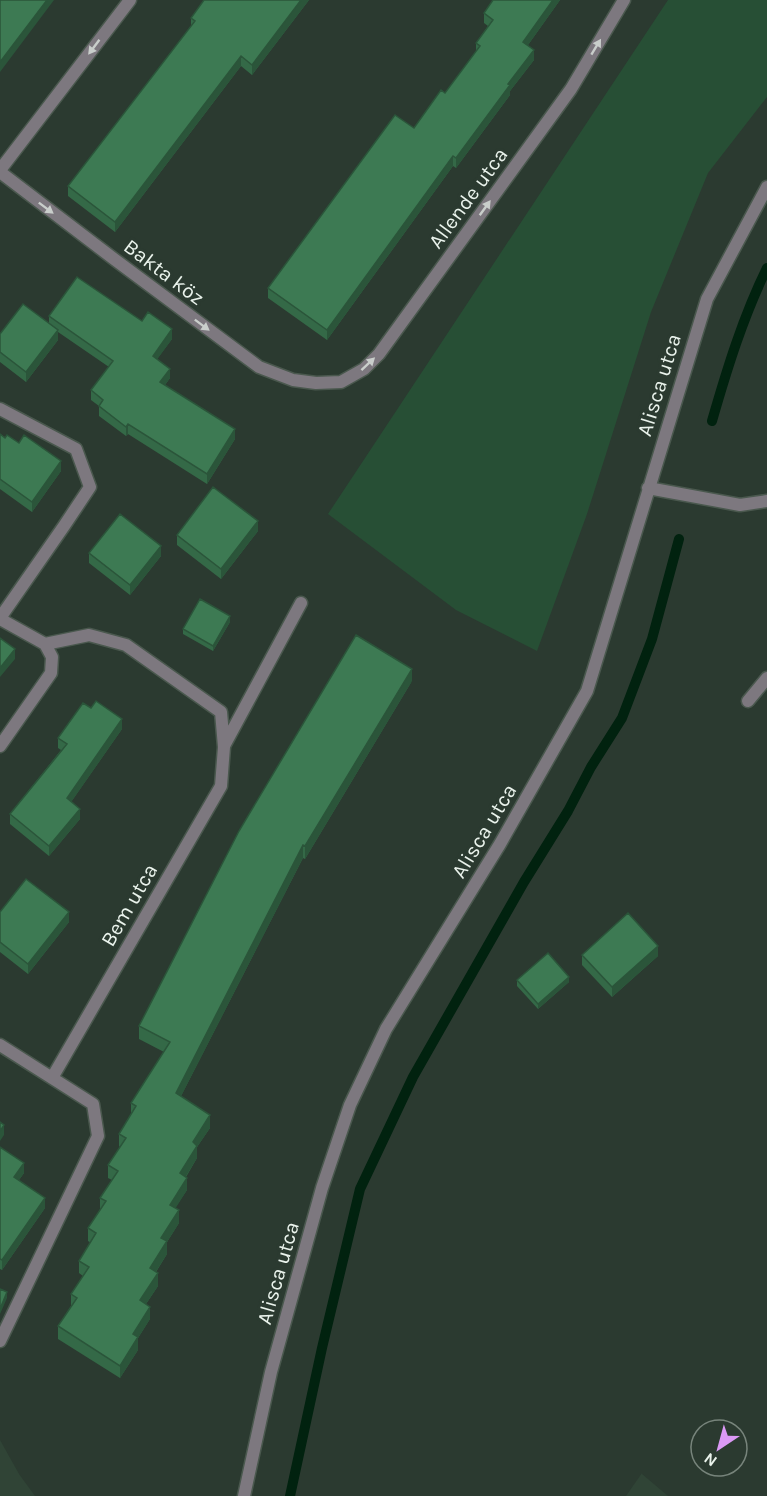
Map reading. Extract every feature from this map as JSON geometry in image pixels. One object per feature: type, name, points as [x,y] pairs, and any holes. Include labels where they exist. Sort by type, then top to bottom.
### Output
[{"type":"street","points":[[0,171],[130,0]]},
{"type":"street","name":"Allende utca","points":[[316,383],[341,382],[364,369],[379,354],[571,88],[624,0]]},
{"type":"street","name":"Bakta köz","points":[[0,171],[259,367],[293,380],[316,383]]},
{"type":"street","name":"Alisca utca","points":[[244,1496],[271,1372],[322,1188],[350,1105],[386,1029],[500,844],[587,691],[706,299],[767,186]]},
{"type":"street","points":[[0,409],[76,449],[90,487],[0,619],[45,644],[52,657],[51,673],[0,746]]},
{"type":"street","points":[[648,488],[740,505],[767,501]]},
{"type":"street","name":"Bem utca","points":[[224,747],[301,603]]},
{"type":"street","name":"Bem utca","points":[[45,644],[89,635],[126,645],[220,712],[224,747],[221,786],[52,1078]]},
{"type":"street","points":[[748,701],[767,678]]},
{"type":"street","points":[[0,1045],[93,1104],[98,1136],[0,1341]]},
{"type":"shaded area","points":[[0,1440],[19,1474],[35,1496],[0,1496]]},
{"type":"shaded area","points":[[642,1474],[668,1496],[626,1496]]},
{"type":"green space","points":[[668,0],[767,0],[767,97],[708,173],[651,312],[587,514],[537,651],[456,610],[328,514]]},
{"type":"building","points":[[0,0],[47,0],[0,62]]},
{"type":"building","points":[[204,0],[301,0],[252,65],[241,56],[115,222],[68,186],[195,21],[191,18]]},
{"type":"building","points":[[493,0],[553,0],[523,42],[534,50],[456,158],[453,156],[327,330],[268,288],[395,115],[414,128],[441,90],[445,93],[480,46],[476,43],[493,20],[484,13]]},
{"type":"building","points":[[77,277],[142,321],[148,312],[172,329],[153,356],[170,369],[160,382],[235,429],[207,474],[128,424],[126,427],[99,406],[103,400],[91,390],[113,361],[49,316]]},
{"type":"building","points":[[23,304],[58,330],[26,372],[0,352],[0,334]]},
{"type":"building","points":[[0,434],[5,438],[7,435],[19,443],[24,435],[61,461],[32,502],[0,479]]},
{"type":"building","points":[[213,487],[258,521],[221,569],[177,535]]},
{"type":"building","points":[[120,514],[161,546],[130,585],[89,553]]},
{"type":"building","points":[[200,599],[230,616],[213,646],[183,629]]},
{"type":"building","points":[[356,635],[412,669],[305,846],[303,845],[176,1093],[210,1115],[193,1142],[197,1146],[180,1173],[187,1178],[170,1205],[179,1210],[161,1238],[167,1241],[150,1268],[158,1273],[140,1300],[150,1307],[133,1334],[138,1337],[120,1366],[58,1326],[77,1298],[71,1294],[89,1267],[79,1261],[96,1233],[88,1228],[106,1201],[100,1198],[118,1171],[108,1165],[126,1138],[119,1134],[136,1106],[131,1103],[170,1042],[139,1026],[239,831]]},
{"type":"building","points":[[0,638],[15,649],[0,668]]},
{"type":"building","points":[[96,701],[122,719],[67,798],[80,809],[49,846],[10,814],[67,744],[58,738],[83,703],[91,708]]},
{"type":"building","points":[[26,879],[69,912],[28,964],[0,942],[0,912]]},
{"type":"building","points":[[628,913],[658,946],[612,987],[582,955]]},
{"type":"building","points":[[548,953],[569,977],[538,1004],[517,980]]},
{"type":"building","points":[[0,1147],[24,1163],[14,1177],[45,1198],[2,1260],[0,1259]]},
{"type":"building","points":[[0,1289],[7,1292],[0,1309]]},
{"type":"waterway","points":[[712,421],[743,324],[767,268]]},
{"type":"waterway","points":[[290,1496],[360,1189],[413,1077],[524,882],[622,718],[652,639],[679,539]]}]
